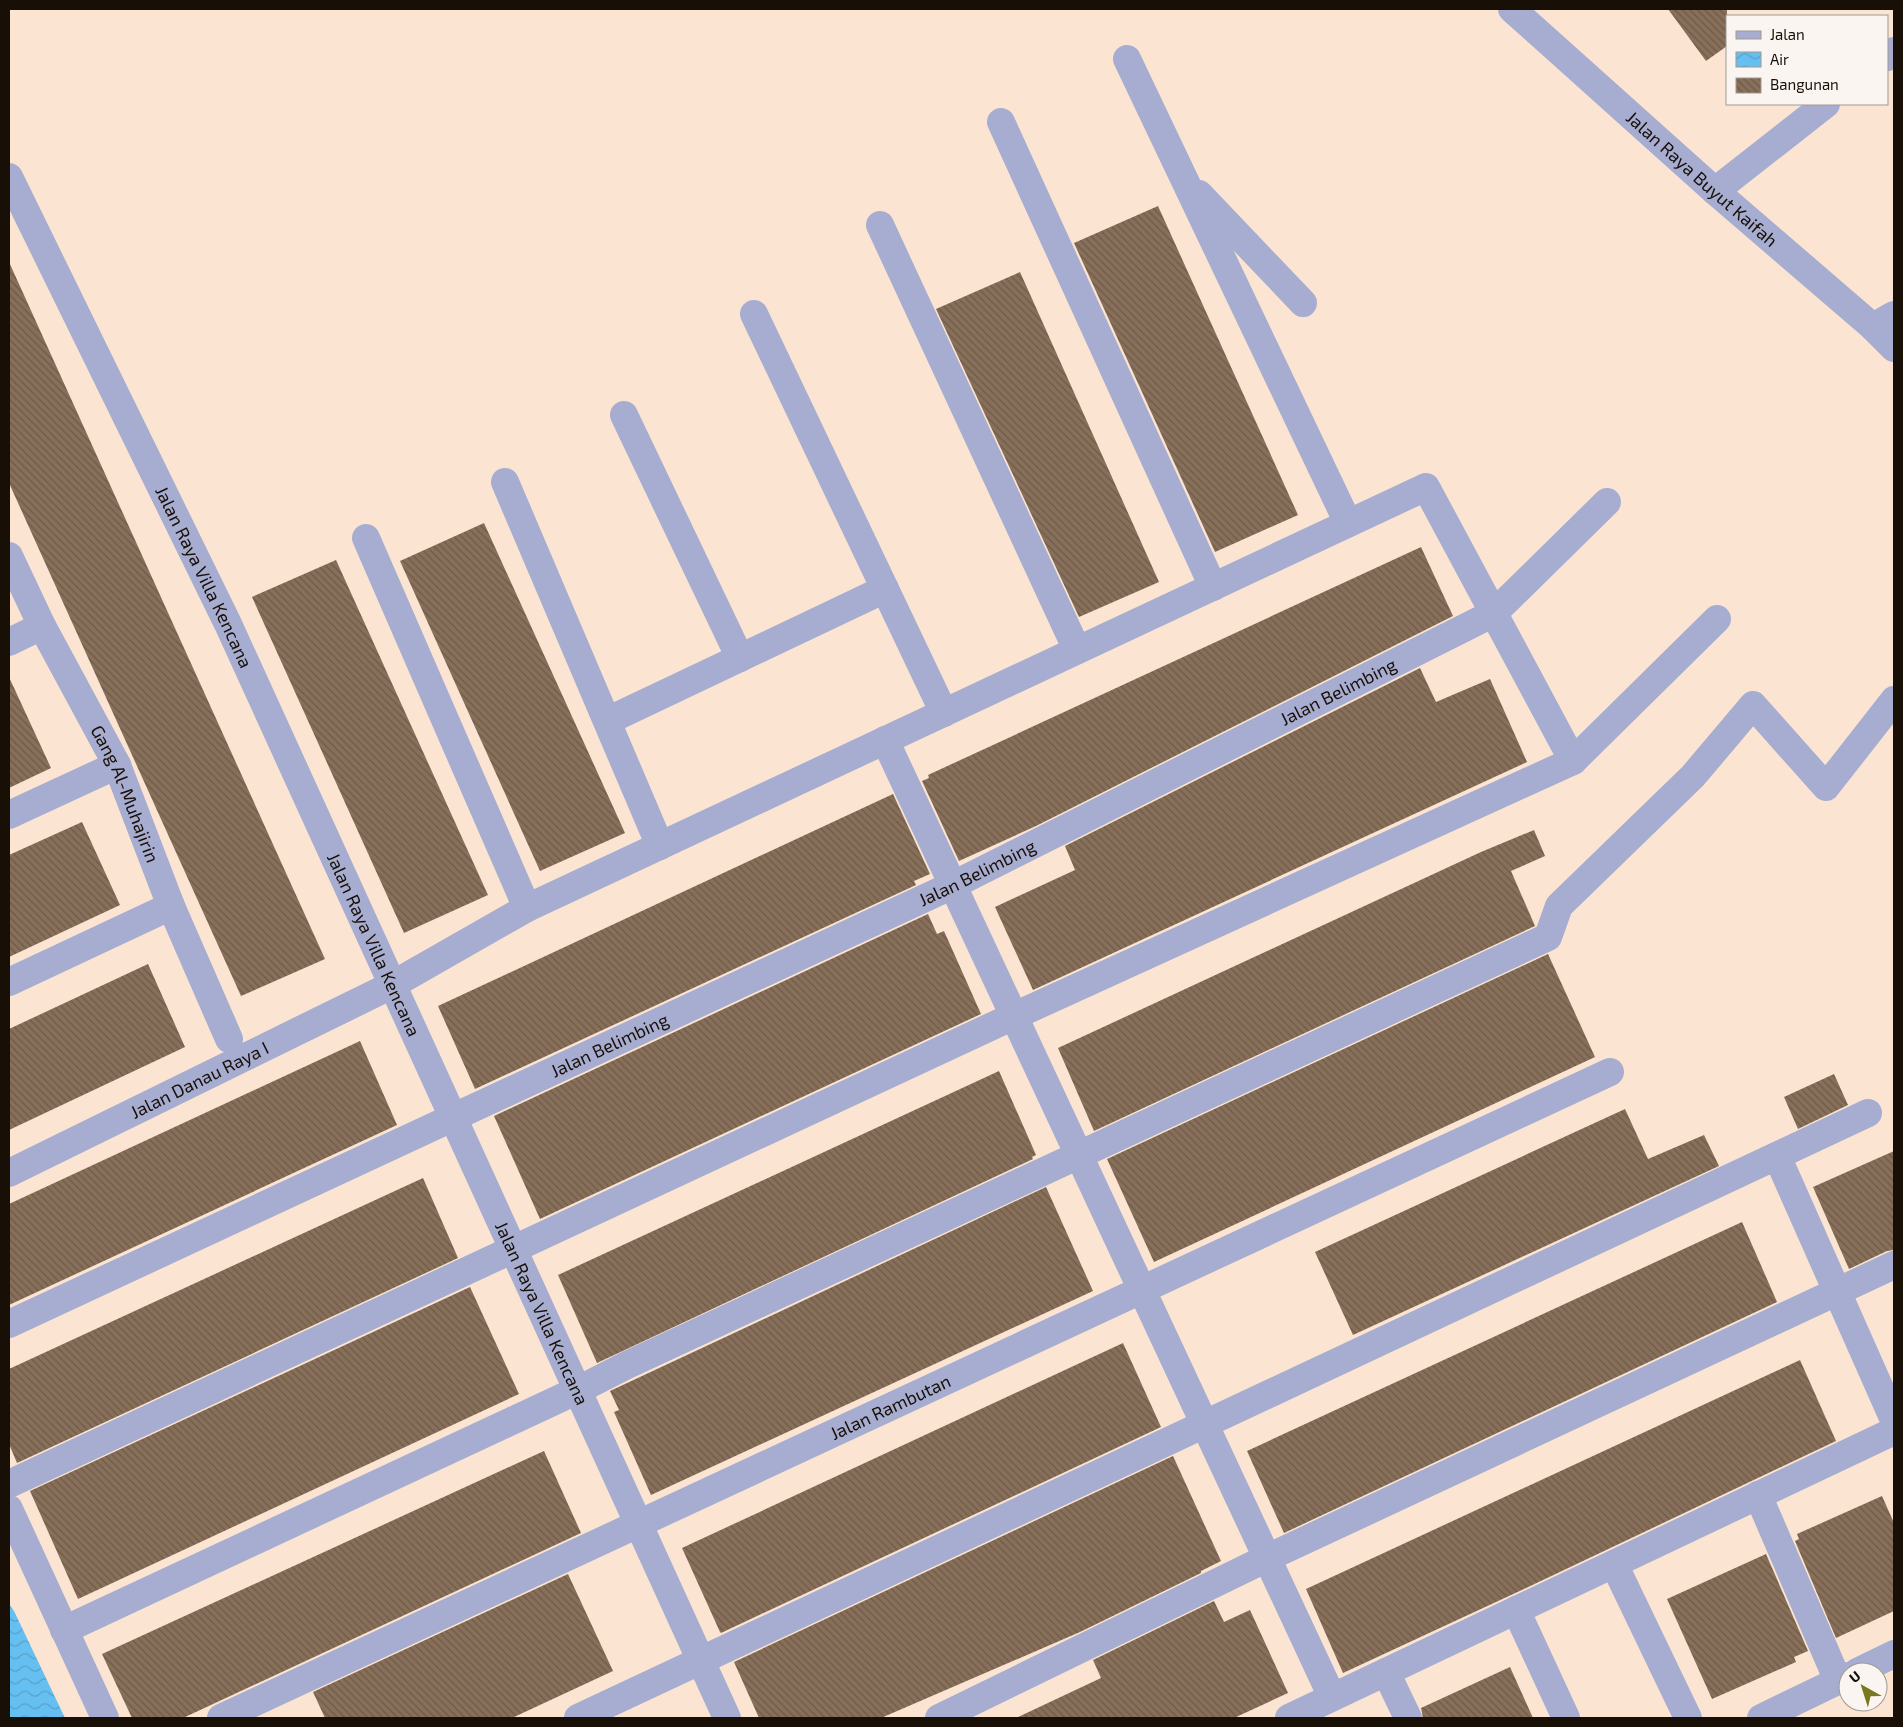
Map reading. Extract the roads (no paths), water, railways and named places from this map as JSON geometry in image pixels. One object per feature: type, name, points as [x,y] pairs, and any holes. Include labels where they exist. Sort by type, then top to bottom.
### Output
[{"type":"street","name":"Jalan Raya Buyut Kaifah","points":[[1512,9],[1715,191],[1883,321],[1894,348]]},
{"type":"street","points":[[1127,59],[1348,524]]},
{"type":"street","points":[[1715,191],[1825,105]]},
{"type":"street","points":[[1001,122],[1213,587]]},
{"type":"street","name":"Jalan Raya Villa Kencana","points":[[9,176],[228,624],[727,1718]]},
{"type":"street","points":[[1182,176],[1303,303]]},
{"type":"street","points":[[880,224],[1077,650]]},
{"type":"street","points":[[754,314],[944,713]]},
{"type":"street","points":[[624,415],[740,658]]},
{"type":"street","points":[[505,482],[660,846]]},
{"type":"street","name":"Jalan Danau Raya I","points":[[9,1174],[392,985],[528,908],[1426,487],[1494,613]]},
{"type":"street","name":"Jalan Belimbing","points":[[9,1324],[953,885],[1494,613],[1607,502]]},
{"type":"street","points":[[366,538],[528,908]]},
{"type":"street","name":"Gang Al-Muhajirin","points":[[9,556],[42,626],[117,765],[171,906],[228,1039]]},
{"type":"street","points":[[607,721],[885,589]]},
{"type":"street","points":[[1494,613],[1573,761]]},
{"type":"street","points":[[9,1484],[1014,1016],[1573,761],[1717,619]]},
{"type":"street","points":[[9,642],[42,626]]},
{"type":"street","points":[[64,1630],[578,1390],[627,1365],[1548,937],[1559,906],[1692,776],[1753,705],[1826,786],[1894,700]]},
{"type":"street","points":[[886,740],[1332,1697]]},
{"type":"street","points":[[9,816],[117,765]]},
{"type":"street","points":[[9,982],[171,906]]},
{"type":"street","name":"Jalan Rambutan","points":[[221,1718],[1610,1072]]},
{"type":"street","points":[[578,1718],[1868,1113]]},
{"type":"street","points":[[1776,1156],[1894,1420]]},
{"type":"street","points":[[939,1718],[1267,1558],[1894,1265]]},
{"type":"street","points":[[1288,1718],[1894,1431]]},
{"type":"street","points":[[1758,1495],[1841,1662]]},
{"type":"street","points":[[9,1509],[105,1718]]},
{"type":"street","points":[[1614,1564],[1688,1718]]},
{"type":"street","points":[[1516,1610],[1566,1718]]},
{"type":"street","points":[[1878,1662],[1894,1654]]},
{"type":"street","points":[[1386,1672],[1408,1718]]},
{"type":"street","points":[[1761,1718],[1838,1682]]},
{"type":"water","points":[[9,1604],[14,1611],[65,1718],[9,1718]]}]
